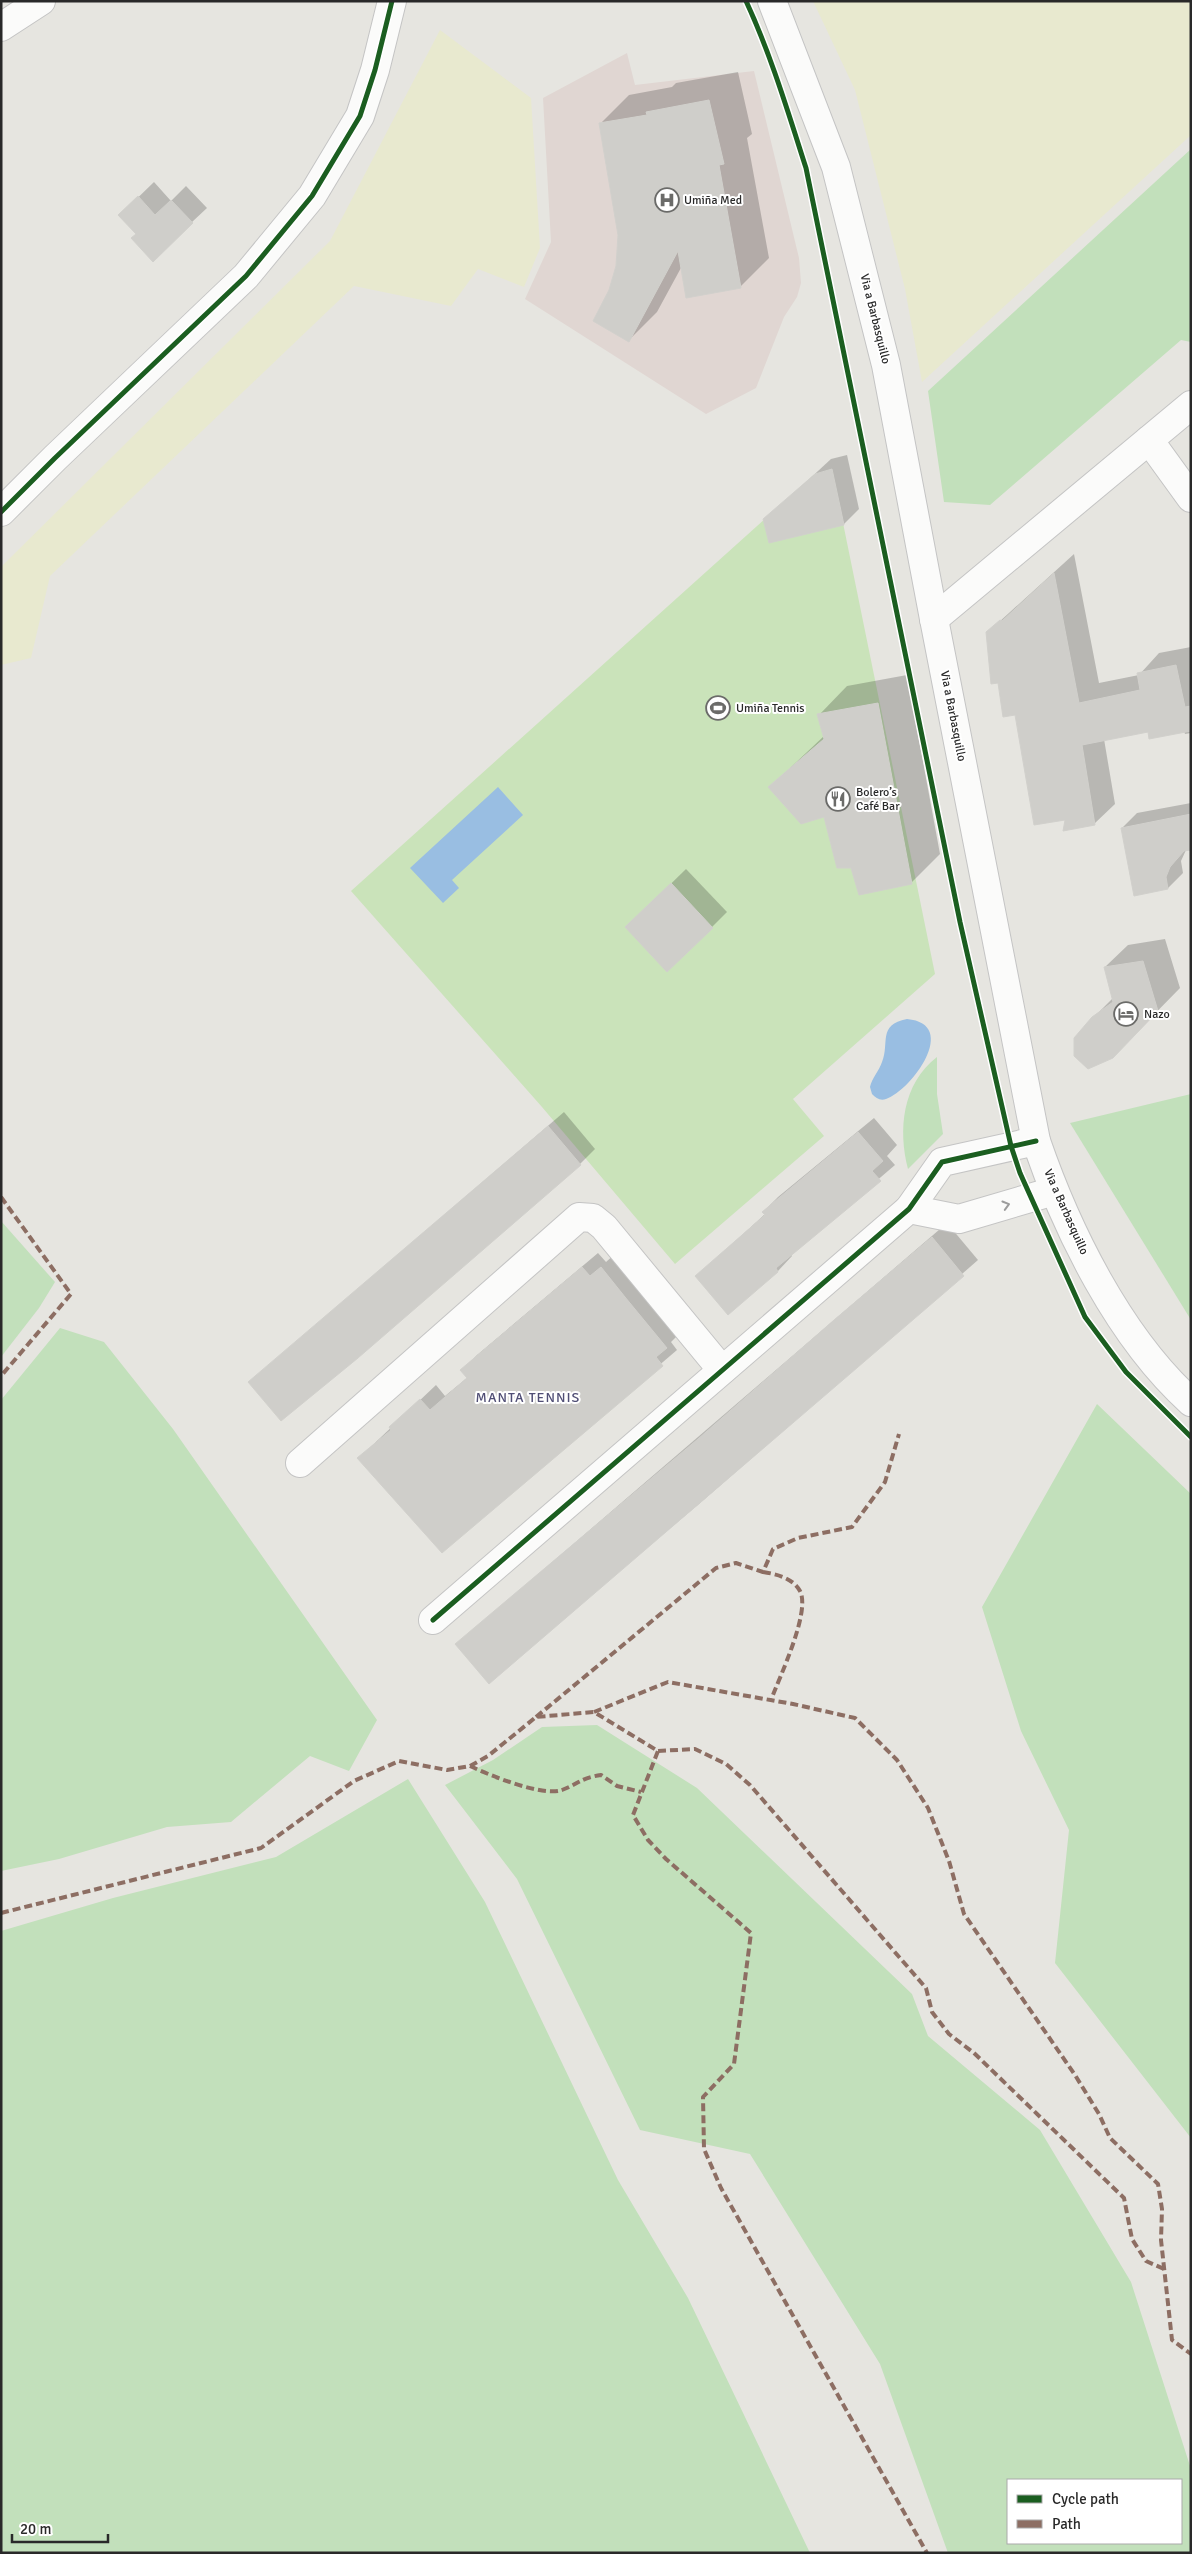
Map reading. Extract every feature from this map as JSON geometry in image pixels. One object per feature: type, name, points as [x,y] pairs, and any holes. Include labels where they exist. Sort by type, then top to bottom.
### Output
[{"type":"street","points":[[1,26],[41,1]]},
{"type":"street","points":[[1,512],[246,276],[312,196],[360,116],[375,70],[392,1]]},
{"type":"street","name":"Via a Barbasquillo","points":[[772,1],[836,167],[886,365],[1036,1141],[1054,1191],[1112,1304],[1147,1352],[1191,1402]]},
{"type":"street","points":[[934,620],[1191,405]]},
{"type":"street","points":[[1149,440],[1191,498]]},
{"type":"street","points":[[433,1620],[909,1209],[942,1162],[1036,1141]]},
{"type":"street","points":[[909,1209],[959,1219],[1054,1191]]},
{"type":"street","points":[[300,1463],[579,1217],[593,1218],[604,1227],[722,1370]]},
{"type":"shaded area","name":"Umiña Med","points":[[627,53],[635,85],[754,71],[799,258],[801,283],[797,297],[784,317],[756,388],[706,414],[525,299],[551,242],[543,98]]},
{"type":"green space","points":[[1191,149],[1191,342],[1181,340],[990,505],[944,502],[928,391]]},
{"type":"green space","name":"Umiña Tennis","points":[[832,469],[935,974],[793,1099],[824,1136],[675,1264],[542,1107],[351,891],[815,474]]},
{"type":"green space","points":[[937,1057],[937,1094],[943,1134],[908,1169],[903,1139],[906,1108],[916,1080]]},
{"type":"green space","points":[[1191,1094],[1191,1320],[1070,1123]]},
{"type":"green space","points":[[1,1221],[55,1282],[39,1308],[1,1357]]},
{"type":"green space","points":[[60,1328],[104,1342],[173,1429],[377,1720],[349,1771],[310,1756],[231,1822],[167,1827],[59,1859],[1,1871],[1,1400]]},
{"type":"green space","points":[[1097,1404],[1191,1494],[1191,2138],[1055,1963],[1069,1830],[1021,1731],[982,1607]]},
{"type":"green space","points":[[597,1725],[697,1788],[912,1994],[928,2036],[1040,2130],[1131,2282],[1191,2469],[1191,2553],[948,2553],[880,2364],[750,2154],[640,2130],[517,1879],[445,1785],[493,1760],[542,1727]]},
{"type":"green space","points":[[408,1779],[485,1902],[618,2180],[688,2298],[810,2553],[1,2553],[1,1931],[113,1898],[276,1857]]},
{"type":"sand","points":[[813,1],[1191,1],[1191,135],[922,382],[905,289],[855,90]]},
{"type":"sand","points":[[440,30],[531,98],[540,248],[524,287],[478,269],[451,306],[354,286],[50,576],[31,658],[1,665],[1,567],[330,241]]},
{"type":"water","points":[[498,787],[523,815],[452,880],[459,888],[443,903],[410,868]]},
{"type":"water","points":[[907,1019],[922,1024],[930,1032],[931,1044],[926,1058],[918,1071],[897,1093],[886,1099],[878,1099],[872,1094],[870,1087],[882,1062],[888,1030],[898,1022]]},
{"type":"building","points":[[709,100],[724,164],[719,165],[741,288],[686,298],[678,251],[629,342],[593,321],[609,290],[616,266],[618,235],[599,123],[647,115],[646,112]]},
{"type":"building","points":[[138,196],[155,215],[171,200],[193,223],[153,262],[131,238],[136,234],[118,215]]},
{"type":"building","points":[[832,469],[844,525],[769,543],[763,519],[815,474]]},
{"type":"building","points":[[1054,573],[1079,703],[1140,690],[1137,673],[1176,665],[1185,707],[1191,706],[1191,731],[1149,739],[1148,732],[1082,745],[1095,825],[1063,831],[1065,820],[1034,825],[1015,715],[1003,717],[998,683],[991,684],[986,632],[1000,620],[1002,621]]},
{"type":"building","name":"Bolero’s Café Bar","points":[[878,703],[912,884],[859,895],[851,868],[837,868],[824,817],[801,824],[768,787],[824,739],[817,714]]},
{"type":"building","points":[[1191,814],[1191,850],[1184,851],[1170,867],[1166,877],[1168,889],[1134,896],[1121,828]]},
{"type":"building","points":[[671,883],[713,928],[667,972],[625,927]]},
{"type":"building","name":"Nazo","points":[[1143,961],[1158,1011],[1113,1058],[1088,1069],[1074,1056],[1074,1038],[1092,1017],[1113,1002],[1104,967]]},
{"type":"building","points":[[548,1126],[581,1165],[358,1358],[281,1421],[248,1382]]},
{"type":"building","points":[[858,1132],[883,1161],[872,1171],[881,1181],[776,1268],[778,1272],[728,1315],[695,1276],[765,1215],[762,1212]]},
{"type":"building","points":[[932,1237],[964,1276],[489,1684],[455,1644],[698,1439]]},
{"type":"building","points":[[582,1267],[590,1276],[601,1267],[667,1348],[656,1357],[663,1366],[442,1553],[357,1458],[391,1430],[389,1427],[420,1399],[430,1410],[467,1378],[460,1370]]},
{"type":"marked path","points":[[1,1197],[71,1294],[1,1376]]},
{"type":"marked path","points":[[536,1717],[716,1568],[736,1563],[763,1572],[773,1549],[798,1538],[852,1527],[885,1482],[899,1434]]},
{"type":"marked path","points":[[763,1572],[779,1575],[789,1580],[800,1591],[802,1601],[798,1629],[793,1645],[771,1700]]},
{"type":"marked path","points":[[594,1712],[668,1682],[793,1704],[855,1718],[897,1760],[928,1808],[949,1861],[964,1914],[1075,2075],[1099,2114],[1110,2138],[1158,2184],[1162,2209],[1161,2240],[1172,2340],[1191,2354]]},
{"type":"marked path","points":[[1,1913],[261,1848],[354,1781],[399,1761],[447,1770],[470,1766],[488,1756],[536,1717],[594,1712],[658,1751],[633,1815],[648,1840],[666,1859],[751,1933],[734,2064],[703,2097],[704,2149],[721,2188],[927,2553]]},
{"type":"marked path","points":[[658,1751],[695,1749],[726,1764],[750,1785],[926,1988],[932,2012],[949,2034],[974,2053],[1124,2198],[1132,2239],[1146,2261],[1164,2269]]},
{"type":"marked path","points":[[470,1766],[516,1784],[542,1790],[562,1790],[584,1779],[601,1775],[617,1786],[641,1792]]},
{"type":"cycle path","points":[[1,512],[246,276],[312,196],[360,116],[375,70],[392,1]]},
{"type":"cycle path","points":[[746,1],[771,63],[806,168],[960,922],[1011,1146],[1020,1173],[1085,1317],[1126,1372],[1191,1437]]},
{"type":"cycle path","points":[[433,1620],[909,1209],[942,1162],[1036,1141]]},
{"type":"place","name":"Umiña Med","points":[[667,200]]},
{"type":"place","name":"Umiña Tennis","points":[[718,708]]},
{"type":"place","name":"Bolero’s Café Bar","points":[[838,799]]},
{"type":"place","name":"Nazo","points":[[1126,1014]]},
{"type":"district","name":"MANTA TENNIS","points":[[528,1397]]}]
